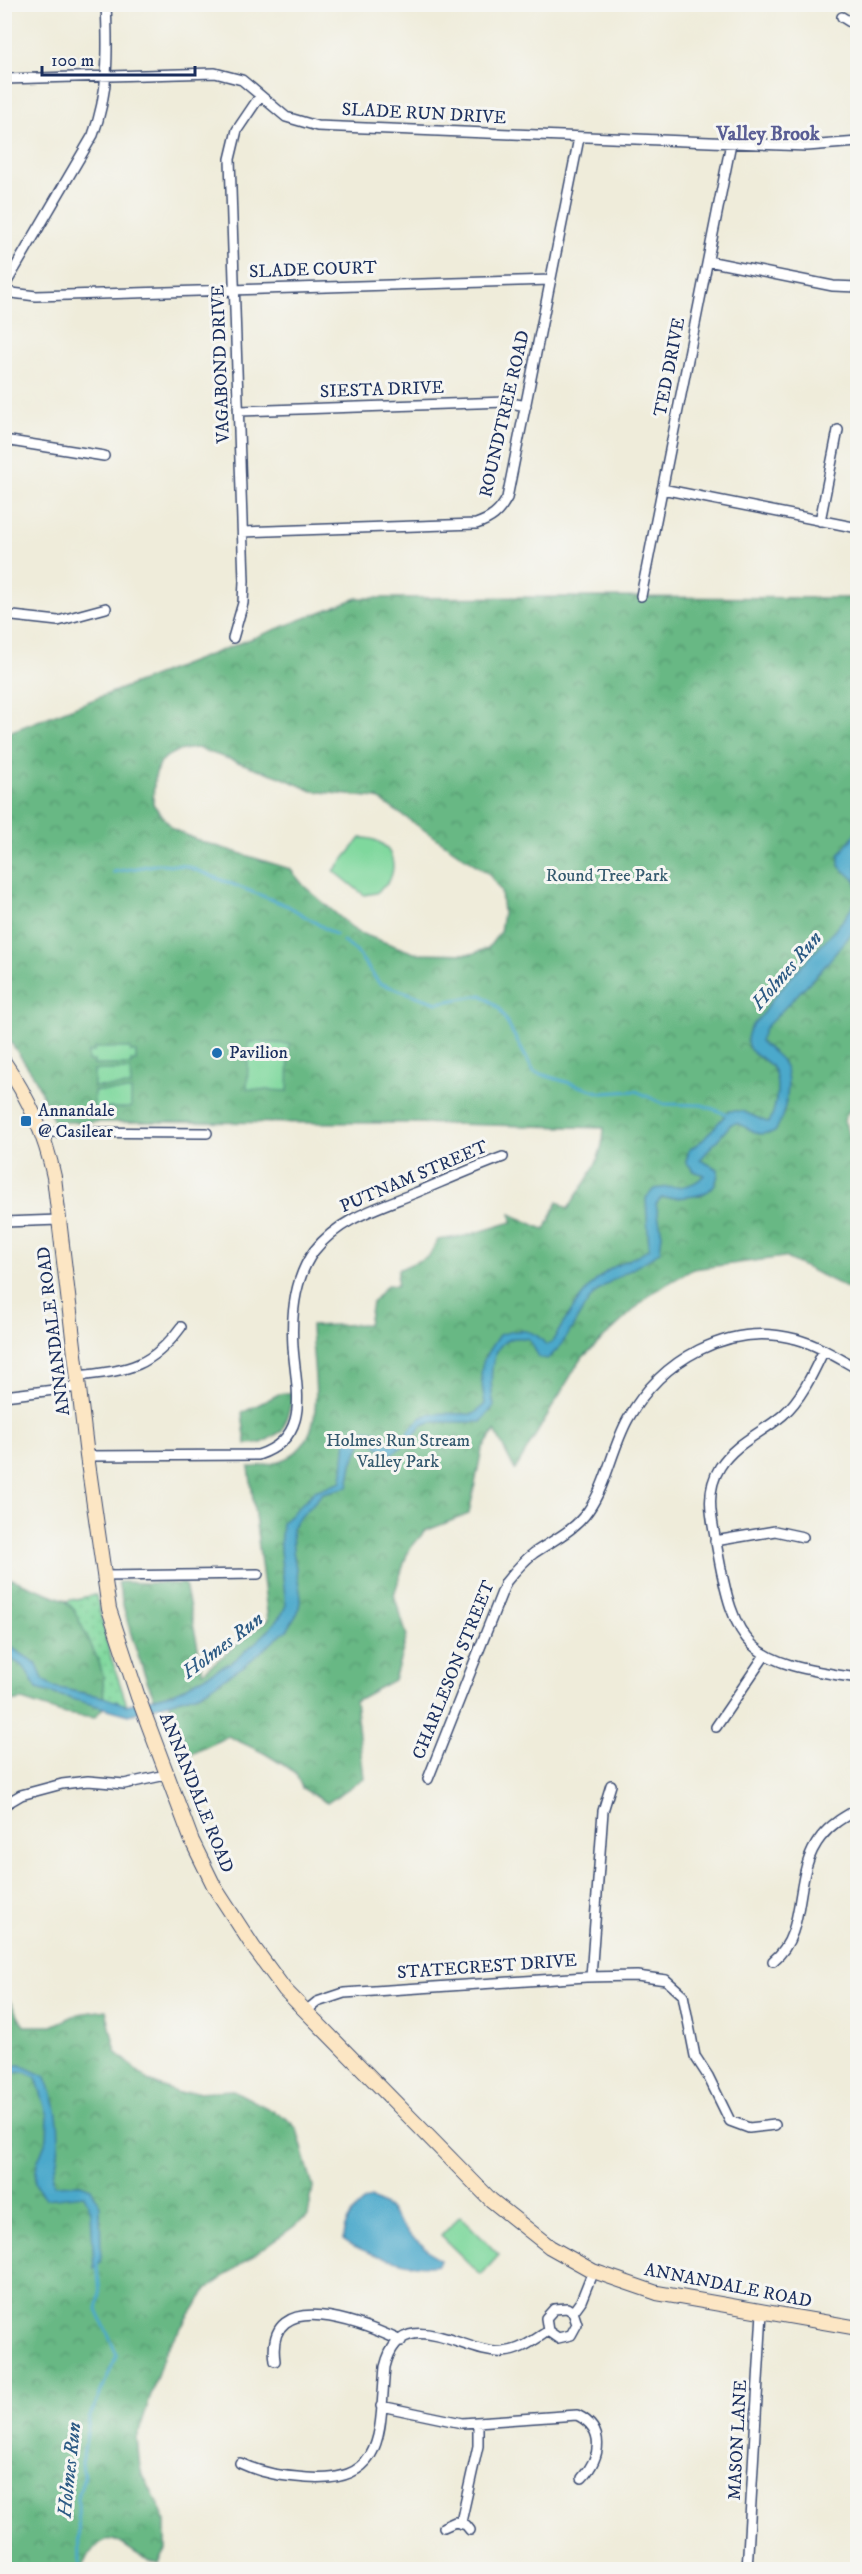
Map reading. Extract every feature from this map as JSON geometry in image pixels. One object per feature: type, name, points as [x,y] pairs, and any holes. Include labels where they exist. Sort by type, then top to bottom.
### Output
[{"type":"main road","name":"ANNANDALE ROAD","points":[[4,1062],[22,1089],[43,1132],[54,1177],[87,1456],[109,1609],[138,1697],[192,1841],[215,1888],[270,1971],[306,2011],[500,2209],[550,2247],[593,2271],[657,2293],[858,2328]]},
{"type":"street","points":[[4,287],[93,135],[102,108],[105,78],[106,4]]},
{"type":"street","points":[[842,17],[858,27]]},
{"type":"street","name":"SLADE RUN DRIVE","points":[[4,79],[105,78],[215,73],[242,80],[286,117],[318,126],[807,147],[858,142]]},
{"type":"street","name":"VAGABOND DRIVE","points":[[233,638],[243,603],[243,532],[230,159],[237,130],[260,96]]},
{"type":"street","name":"ROUNDTREE ROAD","points":[[243,532],[476,524],[487,521],[502,508],[507,498],[579,138]]},
{"type":"street","name":"TED DRIVE","points":[[641,596],[731,143]]},
{"type":"street","points":[[708,261],[833,286],[858,287]]},
{"type":"street","name":"SLADE COURT","points":[[4,292],[36,296],[551,280]]},
{"type":"street","name":"SIESTA DRIVE","points":[[239,411],[506,402],[526,406]]},
{"type":"street","points":[[820,521],[838,430]]},
{"type":"street","points":[[4,440],[105,456]]},
{"type":"street","points":[[662,489],[858,528]]},
{"type":"street","points":[[4,615],[58,621],[106,608]]},
{"type":"street","points":[[43,1132],[207,1133]]},
{"type":"street","name":"PUTNAM STREET","points":[[87,1456],[258,1455],[271,1451],[294,1426],[299,1405],[293,1314],[297,1285],[313,1252],[329,1234],[352,1218],[503,1157]]},
{"type":"street","points":[[4,1222],[59,1220]]},
{"type":"street","points":[[4,1396],[79,1382],[146,1363],[158,1355],[181,1327]]},
{"type":"street","name":"CHARLESON STREET","points":[[428,1779],[505,1584],[528,1558],[567,1533],[588,1512],[626,1422],[648,1390],[678,1362],[707,1346],[725,1339],[763,1335],[785,1337],[824,1350],[858,1370]]},
{"type":"street","points":[[824,1350],[797,1400],[767,1427],[734,1449],[718,1469],[710,1495],[727,1602],[734,1620],[752,1644],[765,1655],[792,1668],[858,1678]]},
{"type":"street","points":[[716,1541],[775,1531],[804,1537]]},
{"type":"street","points":[[103,1576],[258,1574]]},
{"type":"street","points":[[716,1727],[765,1655]]},
{"type":"street","points":[[4,1805],[21,1795],[62,1784],[88,1782],[124,1784],[166,1775]]},
{"type":"street","points":[[591,1977],[603,1811],[611,1785]]},
{"type":"street","points":[[773,1961],[787,1947],[792,1938],[802,1882],[811,1852],[828,1828],[858,1809]]},
{"type":"street","name":"STATECREST DRIVE","points":[[306,2011],[316,2002],[344,1993],[591,1977],[657,1977],[674,1984],[687,2006],[695,2056],[708,2076],[730,2121],[749,2128],[775,2125]]},
{"type":"street","points":[[573,2312],[581,2301],[593,2271]]},
{"type":"street","points":[[567,2308],[573,2312],[577,2324],[571,2335],[558,2338],[548,2331],[546,2318],[554,2309],[567,2308]]},
{"type":"street","name":"MASON LANE","points":[[747,2570],[762,2312]]},
{"type":"street","points":[[274,2361],[274,2342],[279,2331],[294,2318],[303,2315],[328,2315],[377,2329],[401,2341]]},
{"type":"street","points":[[240,2463],[275,2476],[330,2480],[352,2474],[361,2468],[374,2451],[387,2357],[401,2341],[422,2334],[435,2334],[489,2352],[502,2353],[527,2344],[548,2331]]},
{"type":"street","points":[[381,2406],[462,2423],[569,2413],[586,2419],[596,2431],[598,2449],[590,2469],[582,2478]]},
{"type":"street","points":[[461,2522],[478,2446],[478,2423]]},
{"type":"street","points":[[444,2527],[461,2522],[470,2530]]},
{"type":"green space","name":"Round Tree Park","points":[[357,598],[857,598],[858,1086],[855,1100],[844,1120],[857,1157],[857,1293],[784,1257],[693,1269],[653,1292],[580,1360],[515,1470],[495,1431],[482,1449],[469,1514],[425,1531],[408,1551],[394,1595],[407,1636],[394,1680],[355,1701],[364,1778],[327,1803],[302,1788],[295,1772],[264,1753],[228,1736],[190,1755],[168,1701],[155,1700],[133,1642],[118,1582],[185,1584],[203,1672],[268,1620],[249,1467],[277,1462],[297,1452],[308,1436],[314,1417],[316,1395],[311,1326],[368,1324],[372,1303],[387,1285],[397,1286],[398,1270],[429,1256],[438,1240],[465,1236],[512,1222],[511,1214],[545,1230],[558,1201],[568,1209],[592,1171],[600,1151],[604,1128],[411,1123],[54,1122],[34,1076],[5,1034],[4,734]],"holes":[[[197,748],[281,777],[312,791],[377,798],[489,874],[501,891],[503,913],[500,932],[488,948],[472,954],[414,953],[357,932],[304,886],[290,869],[197,840],[173,829],[153,804],[155,780],[160,764],[173,753],[183,750]]]},
{"type":"green space","points":[[361,838],[370,839],[384,846],[392,859],[393,867],[388,883],[376,893],[364,895],[334,871]]},
{"type":"green space","points":[[249,1042],[289,1044],[288,1091],[247,1089]]},
{"type":"green space","points":[[94,1048],[130,1048],[131,1052],[136,1052],[136,1061],[131,1061],[131,1065],[94,1065],[94,1061],[88,1061],[88,1052],[94,1052]]},
{"type":"green space","points":[[94,1070],[130,1070],[131,1086],[94,1087]]},
{"type":"green space","points":[[94,1091],[131,1091],[131,1108],[94,1108]]},
{"type":"green space","points":[[295,1392],[282,1431],[262,1443],[246,1444],[242,1413],[279,1394]]},
{"type":"green space","points":[[5,1578],[65,1600],[74,1610],[99,1662],[103,1676],[104,1707],[94,1718],[65,1714],[22,1700],[5,1703]]},
{"type":"green space","points":[[96,1595],[109,1651],[128,1708],[28,1682],[5,1613]]},
{"type":"green space","points":[[4,1991],[24,2026],[52,2026],[78,2014],[106,2010],[116,2052],[149,2081],[178,2093],[233,2090],[286,2118],[297,2129],[313,2187],[308,2216],[207,2289],[165,2351],[137,2438],[140,2468],[166,2521],[166,2550],[159,2563],[145,2559],[117,2541],[109,2540],[101,2542],[81,2569],[5,2569]]},
{"type":"green space","points":[[460,2216],[499,2255],[481,2275],[441,2236]]},
{"type":"water","points":[[857,831],[857,889],[856,881],[839,866],[839,855]]},
{"type":"water","points":[[857,899],[857,927],[823,968],[765,1028],[760,1041],[782,1061],[786,1069],[787,1097],[775,1132],[759,1134],[737,1123],[731,1124],[700,1160],[718,1169],[713,1187],[707,1192],[690,1197],[661,1198],[656,1204],[662,1234],[660,1251],[599,1290],[585,1306],[560,1346],[547,1359],[539,1357],[529,1339],[515,1338],[505,1342],[498,1349],[494,1359],[491,1383],[494,1406],[481,1422],[431,1422],[422,1425],[411,1440],[392,1454],[378,1447],[373,1439],[363,1439],[352,1464],[348,1487],[323,1493],[292,1528],[293,1551],[301,1597],[298,1612],[288,1629],[244,1666],[201,1693],[129,1715],[37,1689],[24,1667],[5,1655],[4,1643],[36,1663],[43,1679],[53,1687],[103,1697],[126,1705],[174,1693],[235,1660],[265,1634],[282,1614],[286,1605],[280,1550],[282,1523],[315,1491],[342,1481],[346,1440],[353,1429],[378,1431],[384,1441],[390,1444],[401,1439],[417,1421],[427,1415],[474,1414],[485,1404],[482,1367],[499,1335],[525,1331],[536,1335],[546,1345],[552,1342],[593,1283],[612,1268],[649,1248],[646,1198],[654,1189],[688,1185],[704,1175],[694,1171],[686,1162],[689,1150],[703,1140],[729,1111],[742,1111],[769,1123],[776,1102],[776,1079],[771,1066],[750,1049],[747,1039],[749,1031],[785,984],[836,928]]},
{"type":"water","points":[[20,2065],[46,2077],[53,2096],[59,2133],[57,2159],[53,2173],[54,2185],[81,2184],[91,2188],[100,2206],[101,2261],[94,2269],[91,2211],[84,2195],[45,2199],[35,2183],[37,2163],[47,2138],[48,2116],[36,2077],[25,2072],[5,2073],[5,2066]]},
{"type":"water","points":[[371,2198],[388,2208],[408,2233],[440,2260],[438,2265],[417,2265],[389,2259],[362,2250],[343,2239],[345,2227],[351,2215],[360,2204]]},
{"type":"waterway","points":[[113,872],[160,864],[186,866],[288,906],[336,935]]},
{"type":"waterway","points":[[343,941],[356,951],[379,983],[437,1003],[482,995],[499,1008],[534,1072],[602,1093],[636,1091],[664,1104],[702,1105],[729,1115]]},
{"type":"waterway","name":"Holmes Run","points":[[79,2570],[78,2497],[84,2477],[82,2464],[89,2419],[117,2355],[97,2310],[100,2295],[97,2263]]},
{"type":"place","name":"Pavilion","points":[[217,1053]]},
{"type":"place","name":"Annandale @ Casilear","points":[[26,1121]]},
{"type":"district","name":"Valley Brook","points":[[768,134]]},
{"type":"park label","name":"Holmes Run Stream Valley Park","points":[[398,1451]]}]
